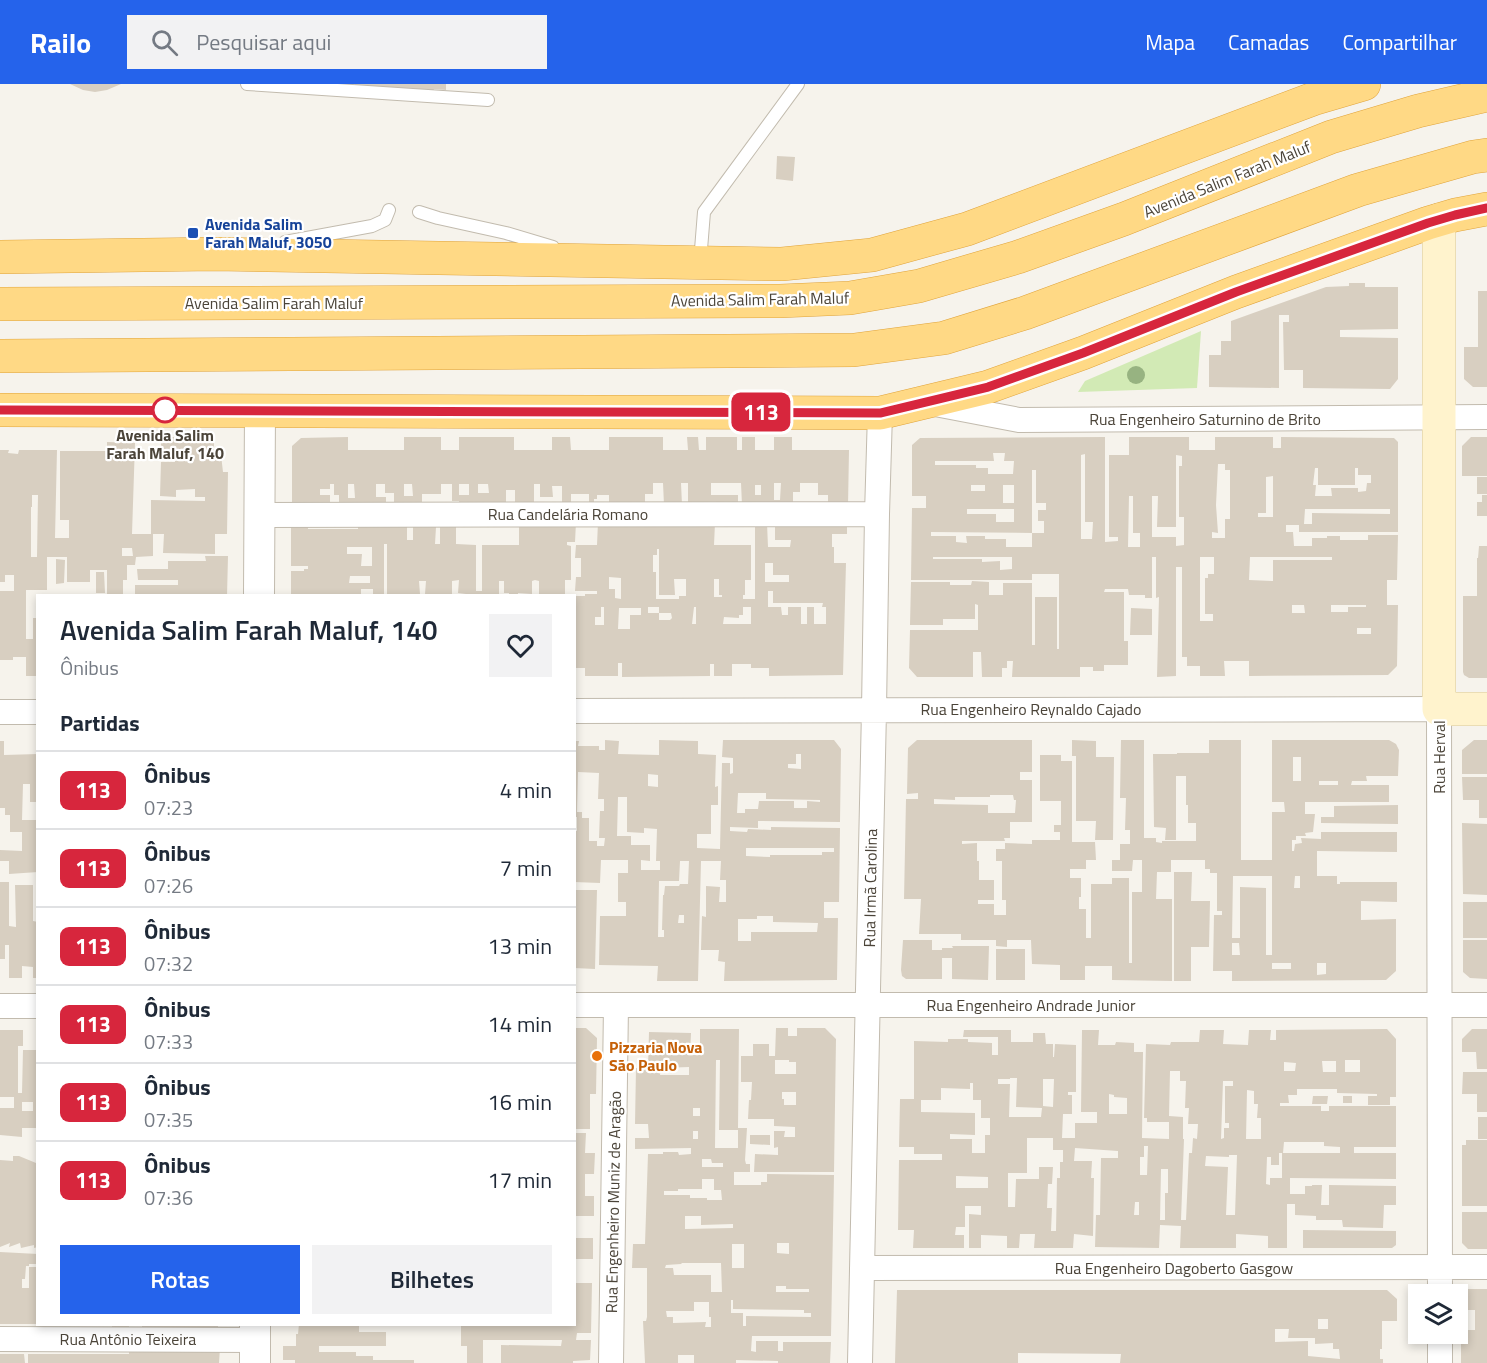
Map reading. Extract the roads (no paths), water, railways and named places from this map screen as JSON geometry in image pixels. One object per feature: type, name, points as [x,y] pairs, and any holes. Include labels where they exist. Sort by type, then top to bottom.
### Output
[{"type":"highway","points":[[0,257],[215,255],[782,264],[872,255],[967,229],[1313,99],[1364,84]]},
{"type":"highway","name":"Avenida Salim Farah Maluf","points":[[0,304],[780,301],[850,298],[919,286],[1017,257],[1124,219],[1331,137],[1418,111],[1487,95]]},
{"type":"highway","points":[[0,356],[854,350],[944,338],[1025,313],[1358,190],[1487,155]]},
{"type":"highway","points":[[0,410],[880,413],[988,387],[1083,353],[1236,292],[1439,220],[1487,208]]},
{"type":"main road","name":"Rua Herval","points":[[1439,220],[1439,709]]},
{"type":"main road","name":"Rua Engenheiro Reynaldo Cajado","points":[[1439,709],[1487,709]]},
{"type":"street","name":"Rua Engenheiro Saturnino de Brito","points":[[924,402],[1019,420],[1487,417]]},
{"type":"street","points":[[259,594],[260,410]]},
{"type":"street","name":"Rua Irmã Carolina","points":[[860,1363],[880,413]]},
{"type":"street","name":"Rua Candelária Romano","points":[[259,515],[877,514]]},
{"type":"street","name":"Rua Engenheiro Reynaldo Cajado","points":[[576,711],[1439,709]]},
{"type":"street","name":"Rua Herval","points":[[1439,709],[1440,1284]]},
{"type":"street","points":[[0,712],[36,712]]},
{"type":"street","name":"Rua Engenheiro Andrade Junior","points":[[576,1005],[1487,1005]]},
{"type":"street","name":"Rua Engenheiro Muniz de Aragão","points":[[611,1363],[616,1005]]},
{"type":"street","points":[[0,1006],[36,1006]]},
{"type":"street","name":"Rua Engenheiro Dagoberto Gasgow","points":[[862,1268],[1487,1267]]},
{"type":"street","name":"Rua Antônio Teixeira","points":[[0,1339],[255,1343]]},
{"type":"street","points":[[1440,1344],[1440,1363]]},
{"type":"lane","points":[[247,84],[488,100]]},
{"type":"lane","points":[[700,262],[704,212],[798,84]]},
{"type":"lane","points":[[215,255],[372,226],[386,220],[389,210]]},
{"type":"lane","points":[[419,212],[506,233],[598,261]]},
{"type":"place","name":"Avenida Salim Farah Maluf, 3050","points":[[193,233]]},
{"type":"place","name":"Avenida Salim Farah Maluf, 140","points":[[165,410]]},
{"type":"place","name":"Pizzaria Nova São Paulo","points":[[597,1056]]}]
